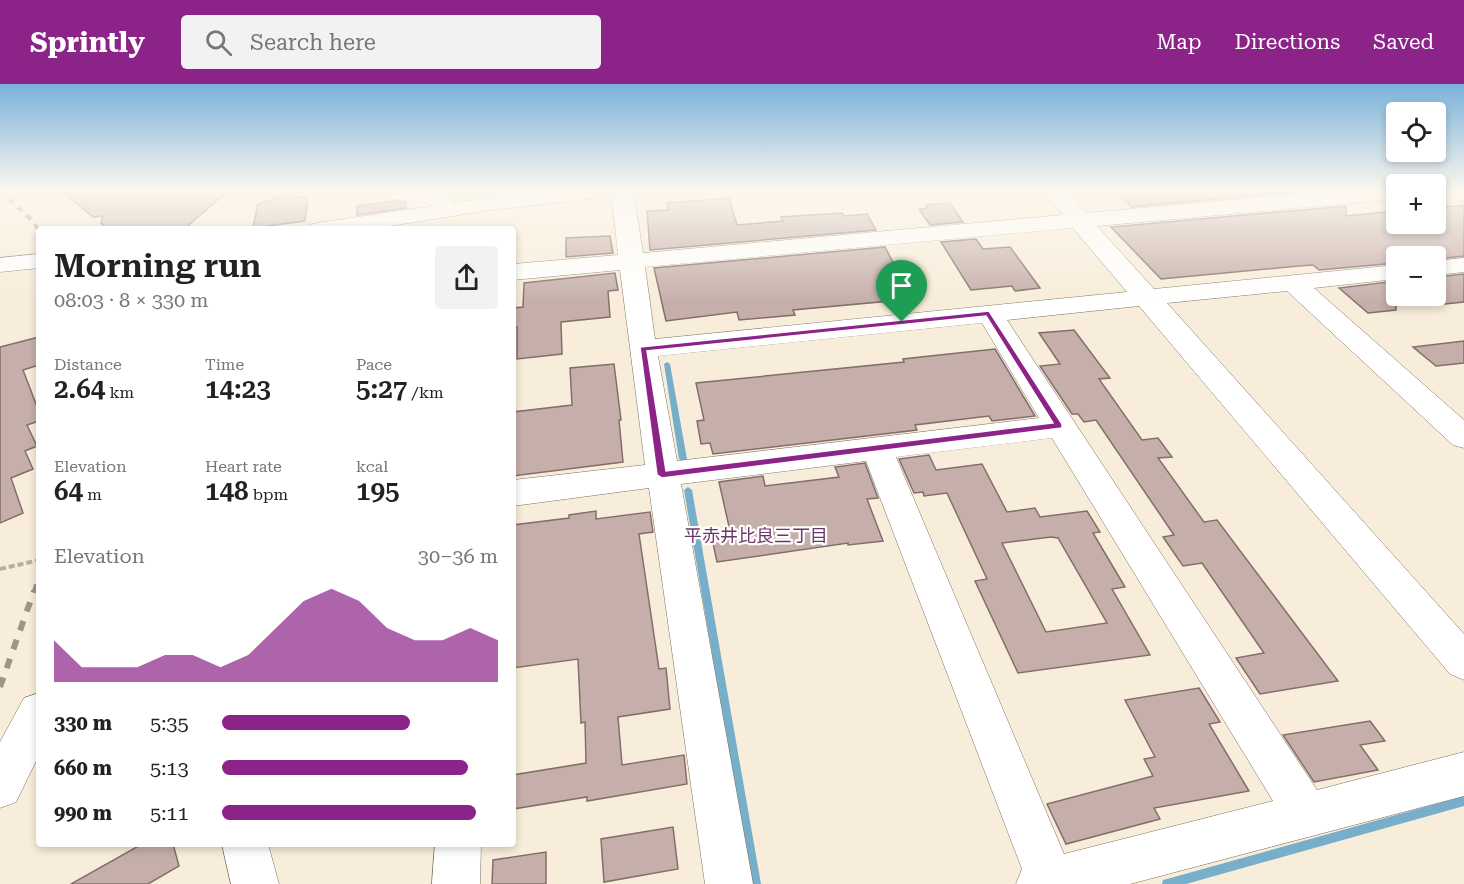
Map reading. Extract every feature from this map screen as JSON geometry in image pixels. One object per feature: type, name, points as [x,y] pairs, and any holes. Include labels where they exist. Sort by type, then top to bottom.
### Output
[{"type":"street","points":[[626,227],[662,475],[729,884]]},
{"type":"street","points":[[516,272],[1008,227]]},
{"type":"street","points":[[1084,227],[1464,662]]},
{"type":"street","points":[[0,266],[36,261]]},
{"type":"street","points":[[1446,267],[1464,265]]},
{"type":"street","points":[[643,349],[1386,273]]},
{"type":"street","points":[[1292,282],[1464,437]]},
{"type":"street","points":[[989,314],[1307,815]]},
{"type":"street","points":[[516,494],[1059,426]]},
{"type":"street","points":[[877,449],[1046,883],[1464,774]]},
{"type":"street","points":[[0,786],[36,718]]},
{"type":"street","points":[[245,847],[255,884]]},
{"type":"street","points":[[456,884],[458,847]]},
{"type":"path","points":[[0,568],[36,561]]},
{"type":"building","points":[[648,227],[874,227],[876,230],[650,250]]},
{"type":"building","points":[[1111,227],[1386,227],[1386,234],[1446,234],[1446,227],[1464,227],[1464,256],[1446,258],[1446,246],[1386,246],[1386,264],[1319,270],[1313,265],[1161,279]]},
{"type":"building","points":[[610,236],[613,253],[566,257],[566,238]]},
{"type":"building","points":[[976,239],[983,249],[1010,247],[1040,288],[1015,291],[1012,286],[971,290],[941,242]]},
{"type":"building","points":[[885,247],[912,299],[793,310],[795,315],[739,320],[737,312],[666,321],[654,268]]},
{"type":"building","points":[[615,273],[618,290],[608,291],[610,317],[561,322],[562,354],[517,359],[516,308],[523,307],[524,283]]},
{"type":"building","points":[[1464,274],[1464,302],[1446,304],[1446,276]]},
{"type":"building","points":[[1386,282],[1386,306],[1396,306],[1396,310],[1368,313],[1339,288]]},
{"type":"building","points":[[1074,330],[1110,378],[1099,379],[1142,440],[1158,438],[1172,457],[1158,458],[1204,522],[1217,520],[1338,681],[1260,694],[1236,658],[1264,653],[1202,563],[1183,566],[1163,537],[1174,535],[1096,420],[1084,422],[1078,414],[1072,414],[1040,366],[1060,364],[1039,333]]},
{"type":"building","points":[[36,338],[36,366],[23,370],[36,404],[36,422],[27,425],[36,446],[25,451],[33,469],[11,478],[23,513],[0,523],[0,347]]},
{"type":"building","points":[[1464,341],[1464,363],[1436,366],[1413,347]]},
{"type":"building","points":[[995,349],[1035,416],[992,421],[989,416],[915,425],[917,430],[713,454],[710,443],[701,444],[697,421],[704,420],[696,383],[904,362],[903,359]]},
{"type":"building","points":[[614,364],[621,420],[619,420],[623,462],[516,476],[516,412],[572,405],[570,368]]},
{"type":"building","points":[[929,455],[936,470],[982,464],[1007,512],[1035,508],[1040,517],[1087,511],[1100,532],[1093,533],[1125,587],[1112,589],[1150,655],[1018,673],[975,581],[987,579],[947,493],[924,496],[923,492],[914,493],[899,459]],"holes":[[[1058,538],[1107,623],[1046,632],[1002,543]]]},
{"type":"building","points":[[865,463],[878,498],[867,499],[883,541],[848,545],[848,543],[717,562],[711,534],[730,531],[719,482],[763,476],[765,486],[839,477],[835,467]]},
{"type":"building","points":[[596,511],[596,519],[650,512],[653,532],[639,534],[659,669],[666,668],[670,709],[618,717],[622,765],[684,755],[687,784],[587,801],[587,797],[516,809],[516,775],[586,763],[585,722],[581,723],[578,659],[516,668],[516,525],[569,518],[569,515]]},
{"type":"building","points":[[1199,688],[1220,722],[1209,724],[1249,791],[1154,808],[1160,819],[1066,844],[1047,804],[1153,776],[1144,759],[1155,757],[1125,700]]},
{"type":"building","points":[[1370,721],[1385,741],[1360,745],[1378,770],[1314,782],[1283,735]]},
{"type":"building","points":[[673,827],[678,869],[604,882],[601,839]]},
{"type":"building","points":[[137,847],[174,847],[179,866],[148,884],[71,884]]},
{"type":"building","points":[[546,852],[546,884],[492,884],[493,860]]},
{"type":"waterway","points":[[667,364],[683,459]]},
{"type":"waterway","points":[[688,490],[756,884]]},
{"type":"waterway","points":[[1167,884],[1464,801]]},
{"type":"railway","points":[[34,592],[36,585]]},
{"type":"railway","points":[[0,687],[34,591]]},
{"type":"district","name":"平赤井比良三丁目","points":[[756,535]]},
{"type":"route","points":[[989,314],[1059,426],[662,475],[643,349],[902,322],[989,314]]}]
